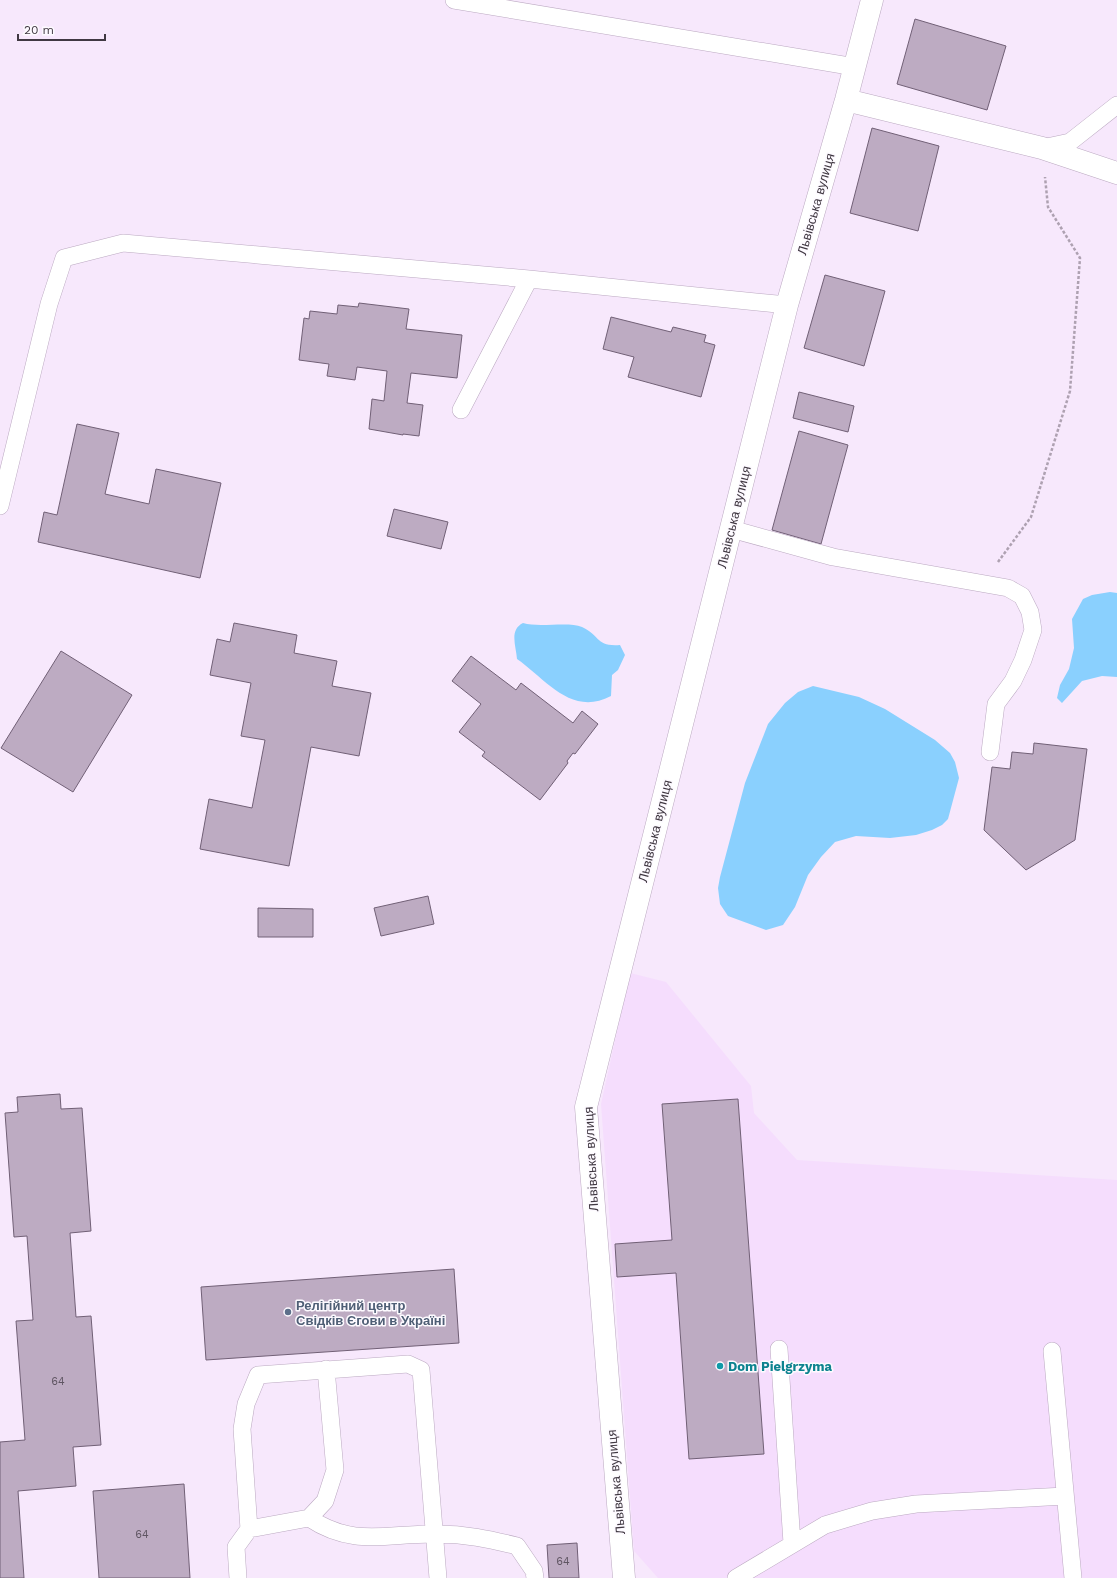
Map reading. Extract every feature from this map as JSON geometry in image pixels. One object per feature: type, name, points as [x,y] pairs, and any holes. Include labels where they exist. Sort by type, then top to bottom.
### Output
[{"type":"street","name":"Львівська вулиця","points":[[624,1578],[586,1107],[787,306],[846,100],[872,0]]},
{"type":"street","points":[[846,100],[1042,148],[1117,173]]},
{"type":"lane","points":[[454,0],[855,67]]},
{"type":"lane","points":[[1042,148],[1070,142],[1117,105]]},
{"type":"lane","points":[[0,506],[49,304],[64,258],[123,243],[529,279],[787,306]]},
{"type":"lane","points":[[461,410],[529,279]]},
{"type":"lane","points":[[730,530],[833,557],[1008,588],[1022,596],[1030,612],[1033,630],[1023,660],[1013,681],[996,704],[990,752]]},
{"type":"lane","points":[[779,1349],[792,1544]]},
{"type":"lane","points":[[1052,1351],[1073,1578]]},
{"type":"lane","points":[[238,1578],[236,1547],[249,1529],[242,1429],[246,1404],[258,1375],[408,1364],[421,1370],[438,1578]]},
{"type":"lane","points":[[249,1529],[309,1518],[325,1501],[334,1470],[326,1369]]},
{"type":"lane","points":[[736,1578],[825,1525],[879,1510],[916,1504],[1065,1496]]},
{"type":"lane","points":[[309,1518],[320,1525],[347,1536],[389,1537],[434,1534],[472,1535],[517,1546],[534,1570],[535,1578]]},
{"type":"path","points":[[983,583],[1031,517],[1070,392],[1080,258],[1048,207],[1042,148]]},
{"type":"shaded area","points":[[630,973],[666,982],[751,1086],[754,1113],[797,1160],[1117,1180],[1117,1578],[658,1578],[634,1551],[601,1104]]},
{"type":"water","points":[[1110,592],[1117,593],[1117,677],[1102,676],[1082,681],[1062,703],[1057,698],[1060,685],[1069,669],[1074,648],[1072,619],[1083,599],[1092,595]]},
{"type":"water","points":[[523,623],[537,625],[576,625],[588,630],[606,644],[620,645],[625,655],[618,670],[612,675],[611,696],[597,701],[584,702],[571,699],[549,685],[517,659],[514,639],[516,630]]},
{"type":"water","points":[[813,686],[859,697],[885,709],[935,740],[950,753],[955,762],[959,778],[948,819],[942,825],[916,835],[890,838],[856,836],[835,842],[821,857],[808,875],[795,907],[783,925],[766,930],[728,916],[720,904],[718,888],[720,877],[745,783],[768,724],[785,703],[798,692]]},
{"type":"building","points":[[915,19],[1006,46],[987,110],[897,84]]},
{"type":"building","points":[[872,128],[939,146],[918,231],[850,213]]},
{"type":"building","points":[[825,275],[885,291],[864,366],[804,348]]},
{"type":"building","points":[[359,303],[409,309],[406,329],[462,335],[457,378],[411,373],[407,403],[423,405],[419,436],[403,435],[369,429],[372,399],[384,401],[387,371],[357,367],[355,380],[327,376],[329,364],[299,360],[304,318],[309,319],[310,311],[337,314],[338,305],[358,307]]},
{"type":"building","points":[[611,317],[671,332],[673,327],[706,335],[704,342],[715,345],[701,397],[628,377],[634,357],[603,349]]},
{"type":"building","points":[[799,392],[854,406],[848,432],[793,418]]},
{"type":"building","points":[[77,424],[119,433],[105,494],[149,504],[156,469],[221,483],[200,578],[38,542],[44,512],[57,515]]},
{"type":"building","points":[[799,431],[848,445],[821,544],[772,530]]},
{"type":"building","points":[[394,509],[448,522],[441,549],[387,536]]},
{"type":"building","points":[[234,623],[297,635],[294,653],[337,661],[332,686],[371,693],[359,756],[311,747],[289,866],[200,849],[209,799],[252,808],[265,740],[241,736],[251,683],[210,675],[217,639],[230,642]]},
{"type":"building","points":[[61,651],[132,695],[73,792],[1,748]]},
{"type":"building","points":[[471,656],[516,690],[521,683],[573,723],[582,711],[598,724],[575,754],[573,753],[567,761],[568,763],[540,800],[482,756],[485,752],[459,732],[481,704],[452,681]]},
{"type":"building","points":[[1034,743],[1087,749],[1075,840],[1026,870],[984,830],[992,767],[1010,769],[1012,752],[1033,754]]},
{"type":"building","points":[[428,896],[434,924],[381,936],[374,908]]},
{"type":"building","points":[[258,908],[313,909],[313,937],[258,937]]},
{"type":"building","points":[[60,1094],[61,1109],[82,1108],[91,1231],[70,1233],[76,1317],[91,1316],[101,1445],[73,1447],[76,1486],[18,1491],[24,1578],[0,1578],[0,1442],[25,1440],[16,1321],[33,1320],[27,1236],[14,1237],[5,1113],[18,1112],[17,1097]]},
{"type":"building","name":"Dom Pielgrzyma","points":[[738,1099],[764,1454],[689,1459],[676,1273],[617,1277],[615,1244],[672,1240],[662,1104]]},
{"type":"building","points":[[454,1269],[459,1343],[206,1360],[201,1287]]},
{"type":"building","points":[[184,1484],[190,1578],[99,1578],[93,1491]]},
{"type":"building","points":[[577,1543],[579,1578],[549,1578],[547,1545]]},
{"type":"place","name":"Релігійний центр Свідків Єгови в Україні","points":[[288,1312]]},
{"type":"place","name":"Dom Pielgrzyma","points":[[720,1366]]}]
